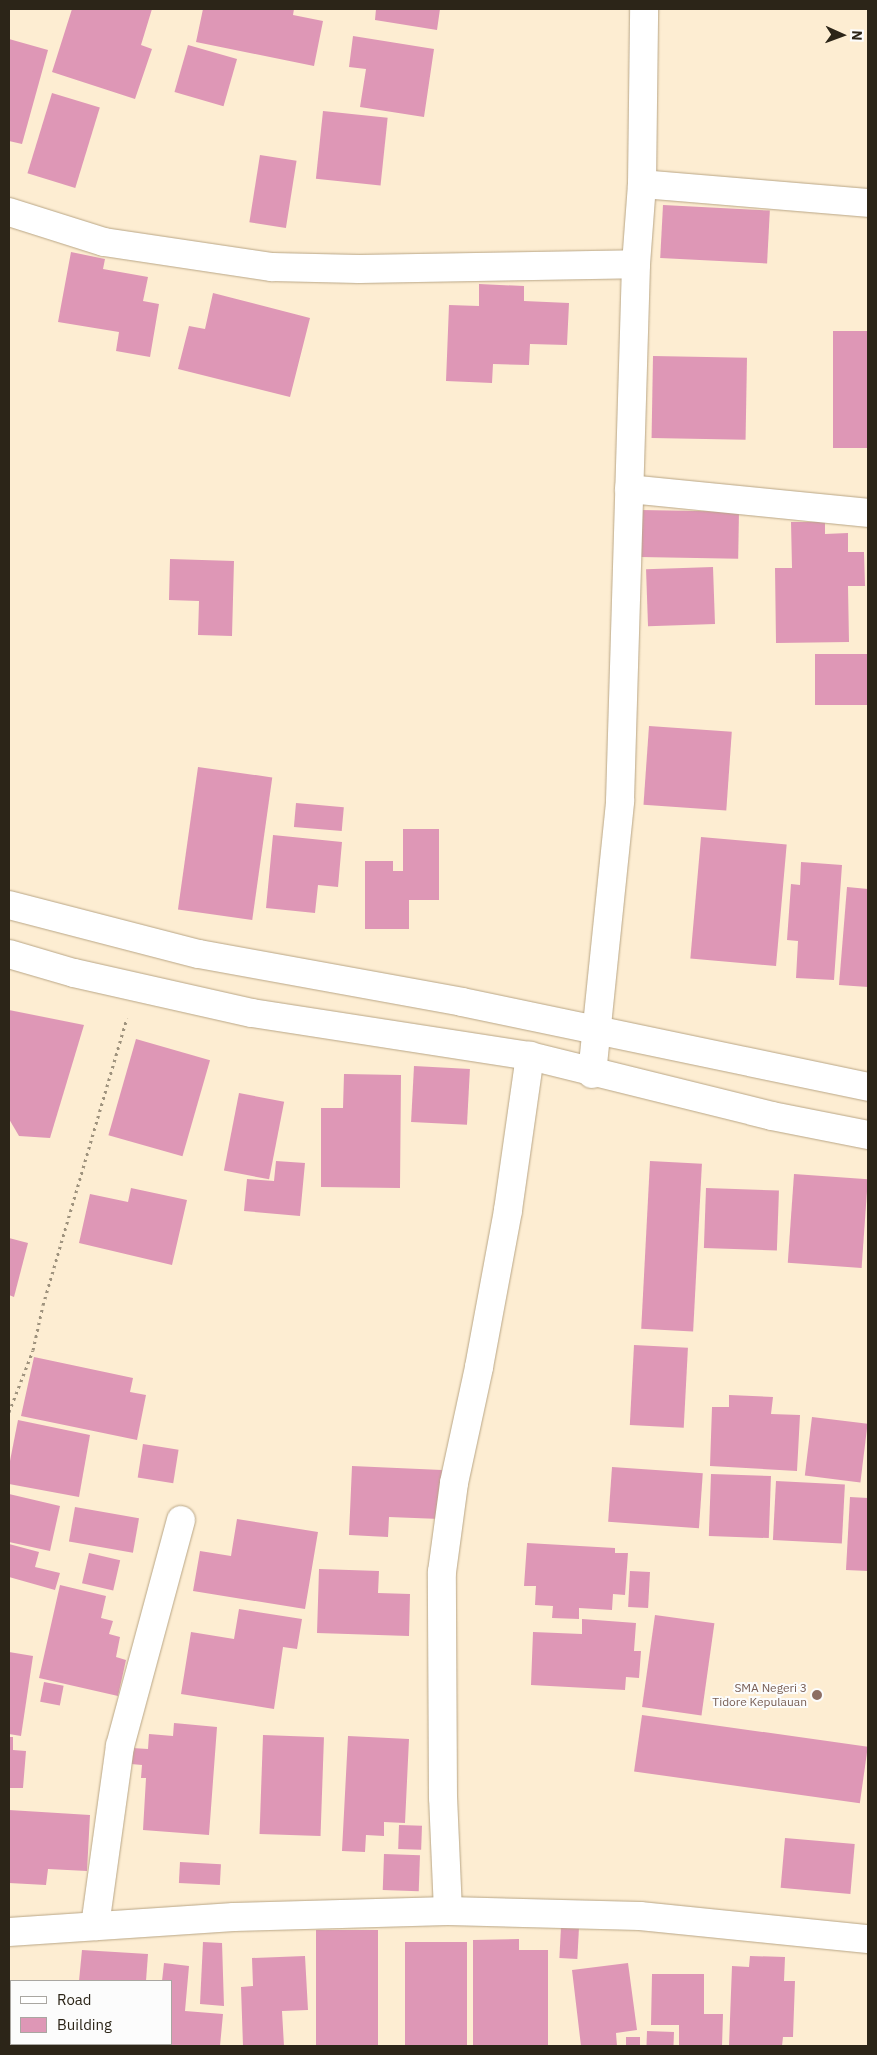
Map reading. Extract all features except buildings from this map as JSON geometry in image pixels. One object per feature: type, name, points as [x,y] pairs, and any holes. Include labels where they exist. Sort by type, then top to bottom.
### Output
[{"type":"street","points":[[592,1074],[595,1030],[620,801],[636,264],[642,184],[644,9]]},
{"type":"street","points":[[642,184],[868,203]]},
{"type":"street","points":[[9,212],[104,242],[272,266],[360,269],[636,264]]},
{"type":"street","points":[[629,489],[868,513]]},
{"type":"street","points":[[9,906],[199,954],[462,1002],[868,1086]]},
{"type":"street","points":[[9,954],[74,973],[136,985],[252,1014],[530,1056],[592,1074],[868,1135]]},
{"type":"street","points":[[448,1911],[443,1798],[442,1572],[454,1483],[479,1367],[508,1210],[530,1056]]},
{"type":"street","points":[[95,1926],[120,1746],[181,1520]]},
{"type":"street","points":[[9,1932],[289,1914],[448,1911],[640,1916],[868,1939]]},
{"type":"path","points":[[9,1412],[33,1350],[43,1305],[136,985]]},
{"type":"place","name":"SMA Negeri 3 Tidore Kepulauan","points":[[817,1695]]}]
